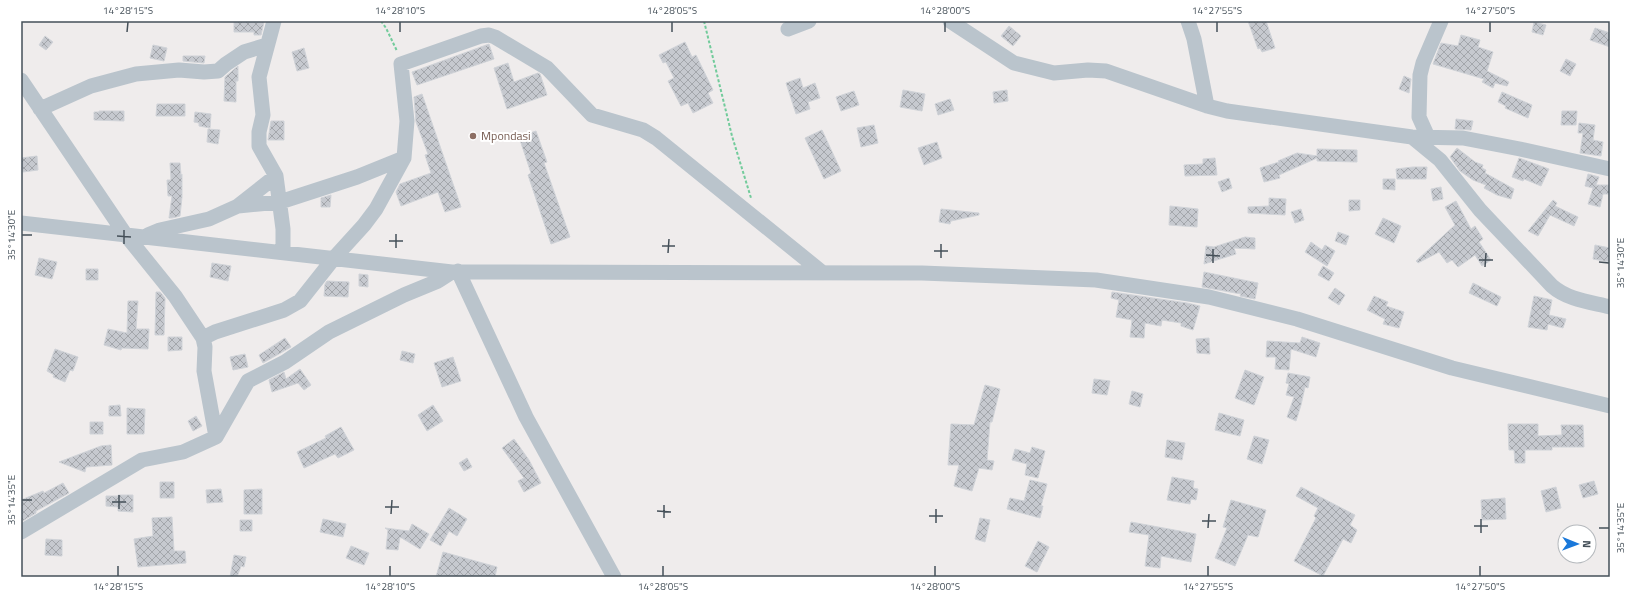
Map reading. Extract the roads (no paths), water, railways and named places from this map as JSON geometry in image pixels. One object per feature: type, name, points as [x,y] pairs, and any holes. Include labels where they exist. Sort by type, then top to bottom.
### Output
[{"type":"street","points":[[274,21],[259,77],[263,115],[259,132],[259,146],[276,176],[283,228],[283,252]]},
{"type":"street","points":[[788,29],[809,21]]},
{"type":"street","points":[[950,21],[1014,63],[1054,73],[1088,70],[1106,71],[1207,106],[1228,111],[1412,137],[1463,138],[1610,169]]},
{"type":"street","points":[[1188,21],[1194,39],[1207,106]]},
{"type":"street","points":[[1428,137],[1419,117],[1420,75],[1422,63],[1441,21]]},
{"type":"street","points":[[204,338],[215,332],[284,310],[300,301],[376,209],[404,158],[407,121],[401,64],[481,36],[489,35],[495,37],[547,68],[592,115],[643,130],[656,138],[823,273]]},
{"type":"street","points":[[40,109],[85,88],[136,74],[179,70],[204,72],[218,71],[244,52],[267,45]]},
{"type":"street","points":[[21,80],[126,234],[175,296],[204,338],[204,371],[216,437]]},
{"type":"street","points":[[1412,137],[1440,160],[1480,210],[1561,294],[1610,307]]},
{"type":"street","points":[[238,206],[280,202],[357,177],[404,158]]},
{"type":"street","points":[[145,236],[160,230],[209,219],[238,206],[276,176]]},
{"type":"street","points":[[21,223],[455,271],[922,273],[1096,280],[1209,297],[1297,319],[1452,368],[1610,406]]},
{"type":"street","points":[[21,532],[142,460],[183,452],[216,437],[248,381],[285,362],[329,332],[404,295],[438,281],[455,271]]},
{"type":"street","points":[[455,271],[526,417],[614,577]]},
{"type":"place","name":"Mpondasi","points":[[473,136]]}]
